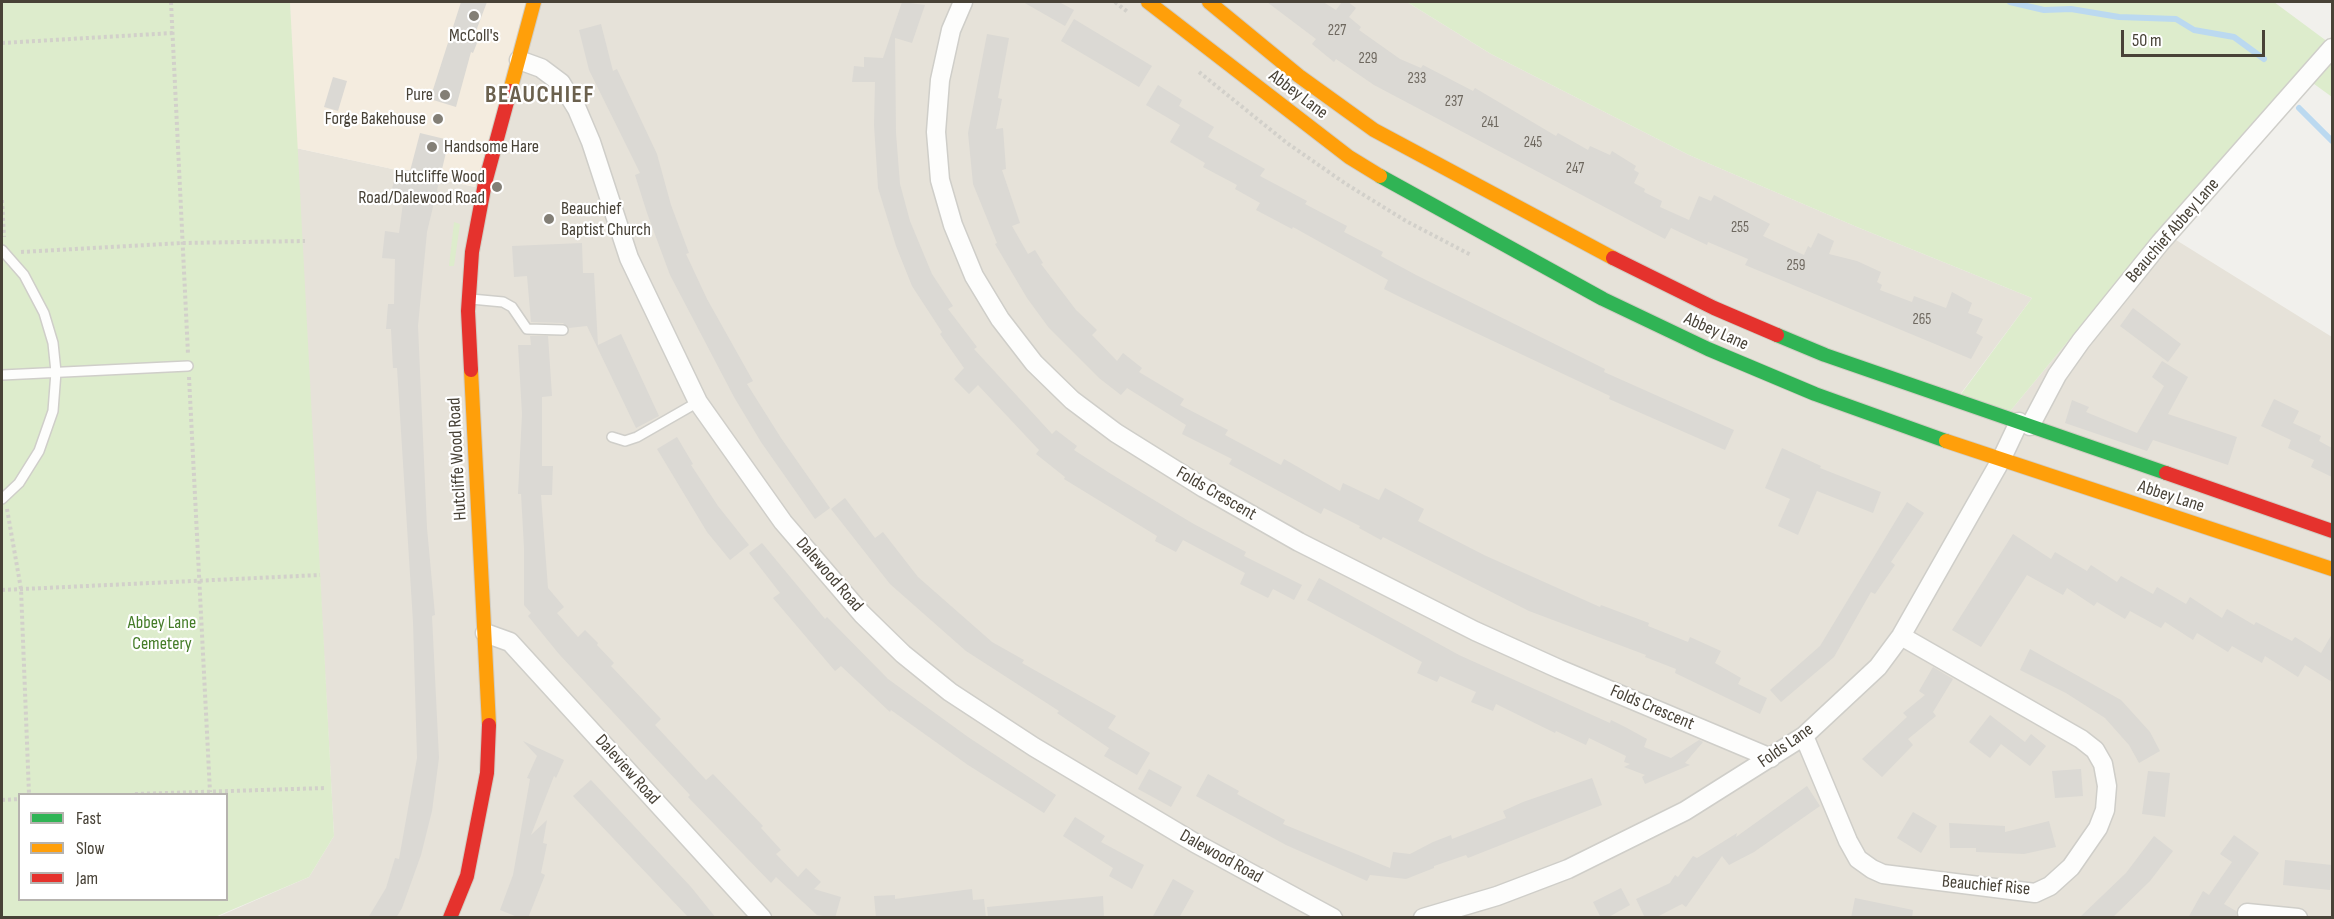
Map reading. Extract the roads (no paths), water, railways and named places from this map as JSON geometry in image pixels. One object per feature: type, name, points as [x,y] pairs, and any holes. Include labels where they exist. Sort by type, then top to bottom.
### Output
[{"type":"street","name":"Hutcliffe Wood Road","points":[[450,918],[467,876],[487,773],[489,729],[469,299],[472,252],[485,183],[534,2]]},
{"type":"street","name":"Folds Crescent","points":[[963,2],[951,30],[940,80],[936,132],[940,180],[952,225],[974,276],[995,310],[1034,363],[1072,400],[1116,433],[1194,482],[1299,542],[1475,631],[1549,665],[1771,758]]},
{"type":"street","name":"Abbey Lane","points":[[1148,2],[1349,157],[1408,193],[1525,257],[1708,349],[1815,394],[2001,460],[2332,569]]},
{"type":"street","name":"Abbey Lane","points":[[1209,2],[1299,76],[1374,130],[1596,250],[1714,309],[1826,356],[2332,531]]},
{"type":"street","name":"Beauchief Abbey Lane","points":[[2024,424],[2081,340],[2160,243],[2332,48]]},
{"type":"street","name":"Dalewood Road","points":[[519,60],[541,68],[561,83],[577,109],[591,142],[630,258],[698,402],[783,522],[862,614],[913,662],[950,692],[1111,795],[1333,918]]},
{"type":"street","name":"Folds Lane","points":[[1423,918],[1497,896],[1568,869],[1685,811],[1804,736],[1878,667],[1901,636],[2001,460],[2024,424]]},
{"type":"street","name":"Daleview Road","points":[[485,633],[510,642],[762,918]]},
{"type":"street","name":"Beauchief Rise","points":[[1804,736],[1848,841],[1858,860],[1872,869],[1883,874],[2035,893],[2050,886],[2072,867],[2098,828],[2105,810],[2108,786],[2103,764],[2095,750],[2081,739],[1901,636]]},
{"type":"street","points":[[2247,913],[2298,918]]},
{"type":"lane","points":[[3,252],[24,275],[44,313],[53,343],[56,372],[52,411],[39,451],[19,483],[3,497]]},
{"type":"lane","points":[[469,299],[503,302],[512,307],[527,329],[562,330]]},
{"type":"lane","points":[[2,375],[188,366]]},
{"type":"lane","points":[[612,437],[625,441],[637,437],[698,402]]},
{"type":"waterway","points":[[2010,2],[2044,10],[2071,9],[2119,17],[2176,19],[2194,30],[2234,37],[2264,59]]},
{"type":"waterway","points":[[2299,108],[2332,141]]},
{"type":"place","name":"McColl's","points":[[474,16]]},
{"type":"place","name":"Pure","points":[[445,95]]},
{"type":"place","name":"Forge Bakehouse","points":[[438,119]]},
{"type":"place","name":"Handsome Hare","points":[[432,147]]},
{"type":"place","name":"Hutcliffe Wood Road/Dalewood Road","points":[[497,187]]},
{"type":"place","name":"Beauchief Baptist Church","points":[[549,219]]},
{"type":"district","name":"BEAUCHIEF","points":[[540,96]]},
{"type":"park label","name":"Abbey Lane Cemetery","points":[[162,633]]}]
